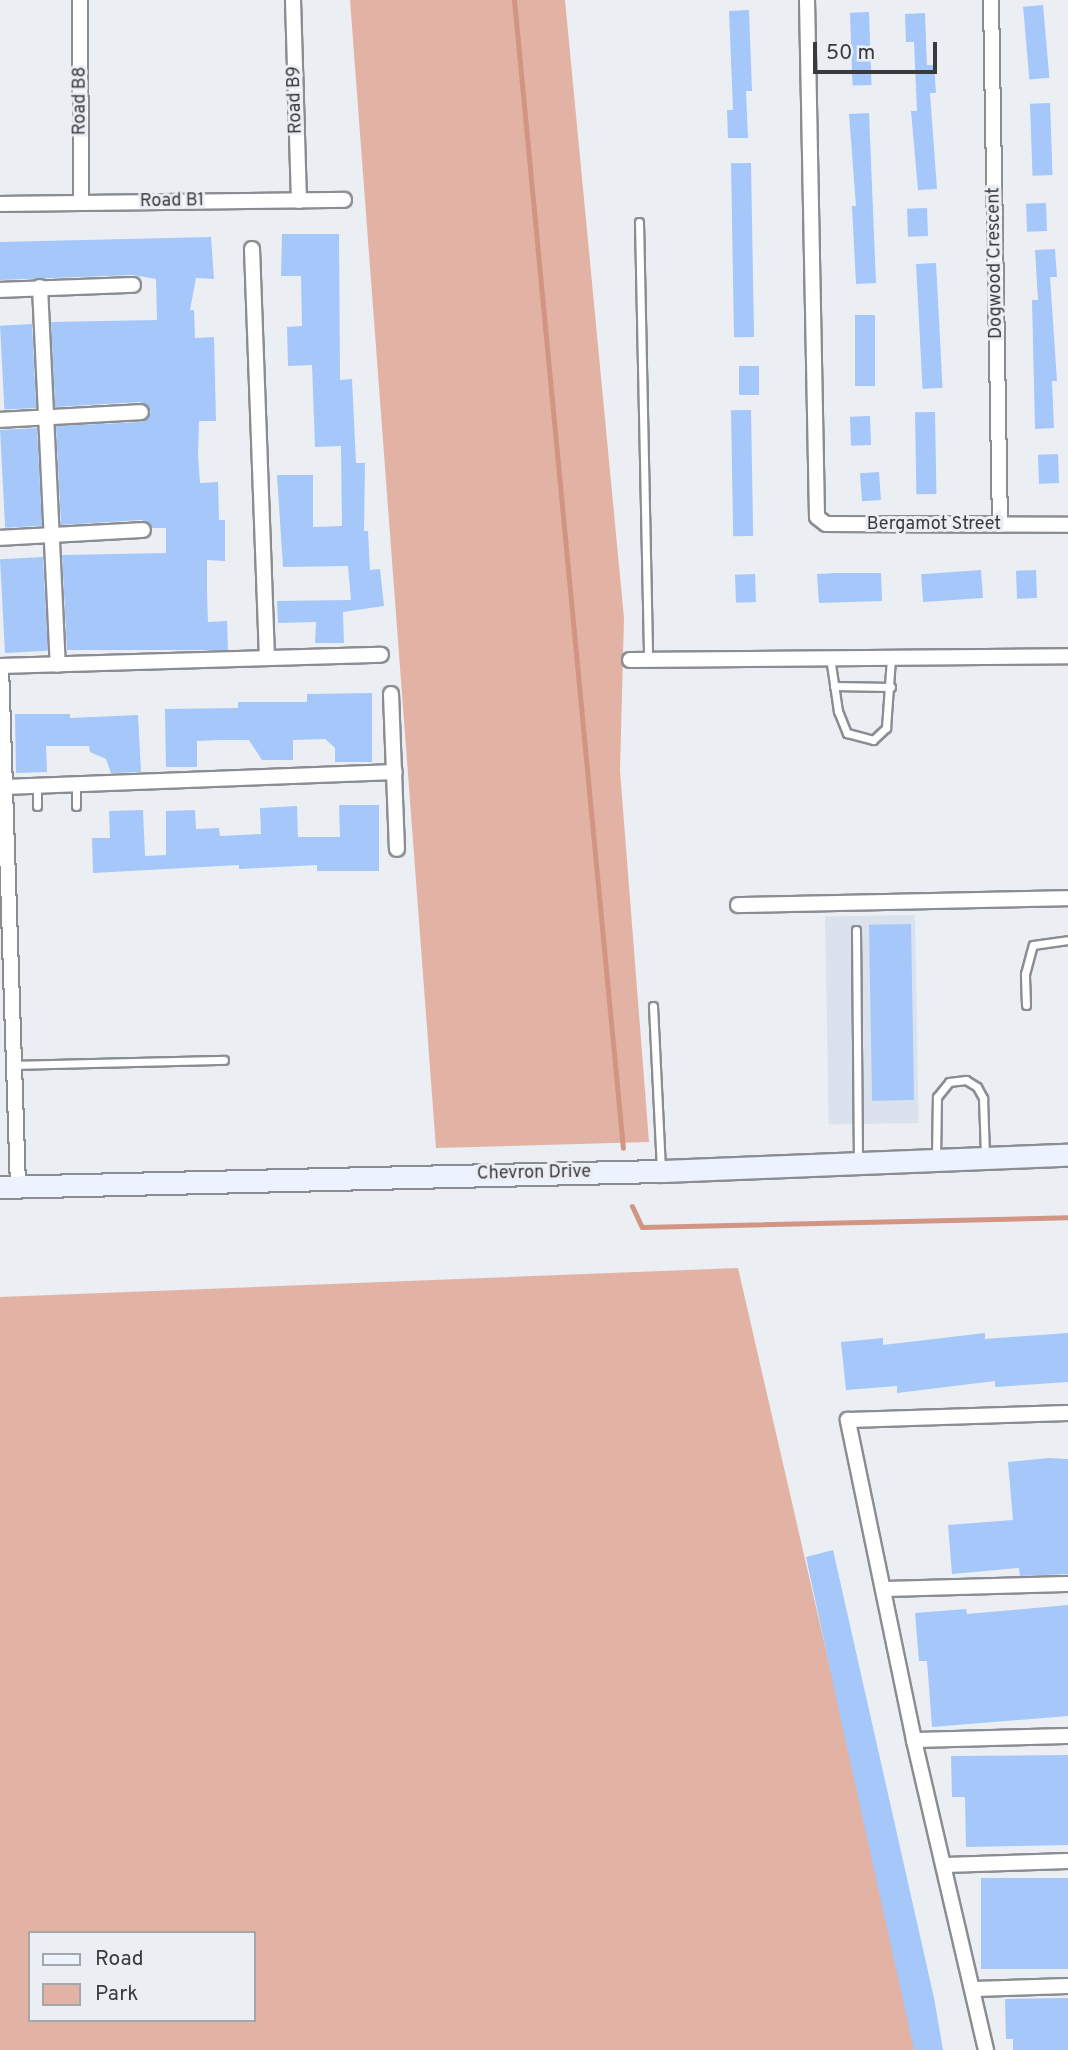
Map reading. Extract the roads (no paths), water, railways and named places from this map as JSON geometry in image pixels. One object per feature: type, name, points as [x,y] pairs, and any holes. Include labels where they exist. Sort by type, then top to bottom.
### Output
[{"type":"main road","name":"Chevron Drive","points":[[9,1186],[661,1171],[858,1160],[1068,1155]]},
{"type":"street","name":"Road B8","points":[[80,0],[81,203]]},
{"type":"street","name":"Road B9","points":[[293,0],[299,201]]},
{"type":"street","name":"Bergamot Street","points":[[807,0],[817,517],[826,524],[1068,525]]},
{"type":"street","name":"Dogwood Crescent","points":[[991,0],[1000,525]]},
{"type":"street","name":"Road B1","points":[[0,204],[344,201]]},
{"type":"street","points":[[252,249],[267,658]]},
{"type":"street","points":[[0,290],[133,285]]},
{"type":"street","points":[[40,287],[58,665]]},
{"type":"street","points":[[0,420],[141,412]]},
{"type":"street","points":[[0,538],[143,530]]},
{"type":"street","points":[[9,1186],[14,1065],[0,666],[381,655]]},
{"type":"street","points":[[630,660],[1068,656]]},
{"type":"street","points":[[391,694],[397,849]]},
{"type":"street","points":[[5,787],[395,772]]},
{"type":"street","points":[[738,905],[1068,898]]},
{"type":"street","points":[[986,2050],[974,1989],[914,1741],[848,1420],[1068,1413]]},
{"type":"street","points":[[884,1589],[1068,1584]]},
{"type":"street","points":[[914,1741],[1068,1736]]},
{"type":"street","points":[[945,1865],[1068,1861]]},
{"type":"street","points":[[974,1989],[1068,1986]]},
{"type":"lane","points":[[639,222],[648,660]]},
{"type":"lane","points":[[830,657],[834,685],[847,733],[873,740],[886,727],[891,687],[891,657]]},
{"type":"lane","points":[[834,685],[891,687]]},
{"type":"lane","points":[[76,784],[76,806]]},
{"type":"lane","points":[[37,786],[37,806]]},
{"type":"lane","points":[[856,930],[858,1160]]},
{"type":"lane","points":[[1026,1005],[1025,974],[1033,945],[1068,940]]},
{"type":"lane","points":[[653,1006],[661,1171]]},
{"type":"lane","points":[[14,1065],[224,1060]]},
{"type":"lane","points":[[936,1158],[937,1097],[949,1082],[966,1080],[977,1087],[983,1098],[985,1157]]},
{"type":"waterway","points":[[514,0],[623,1148]]},
{"type":"waterway","points":[[632,1206],[642,1227],[1068,1217]]}]
